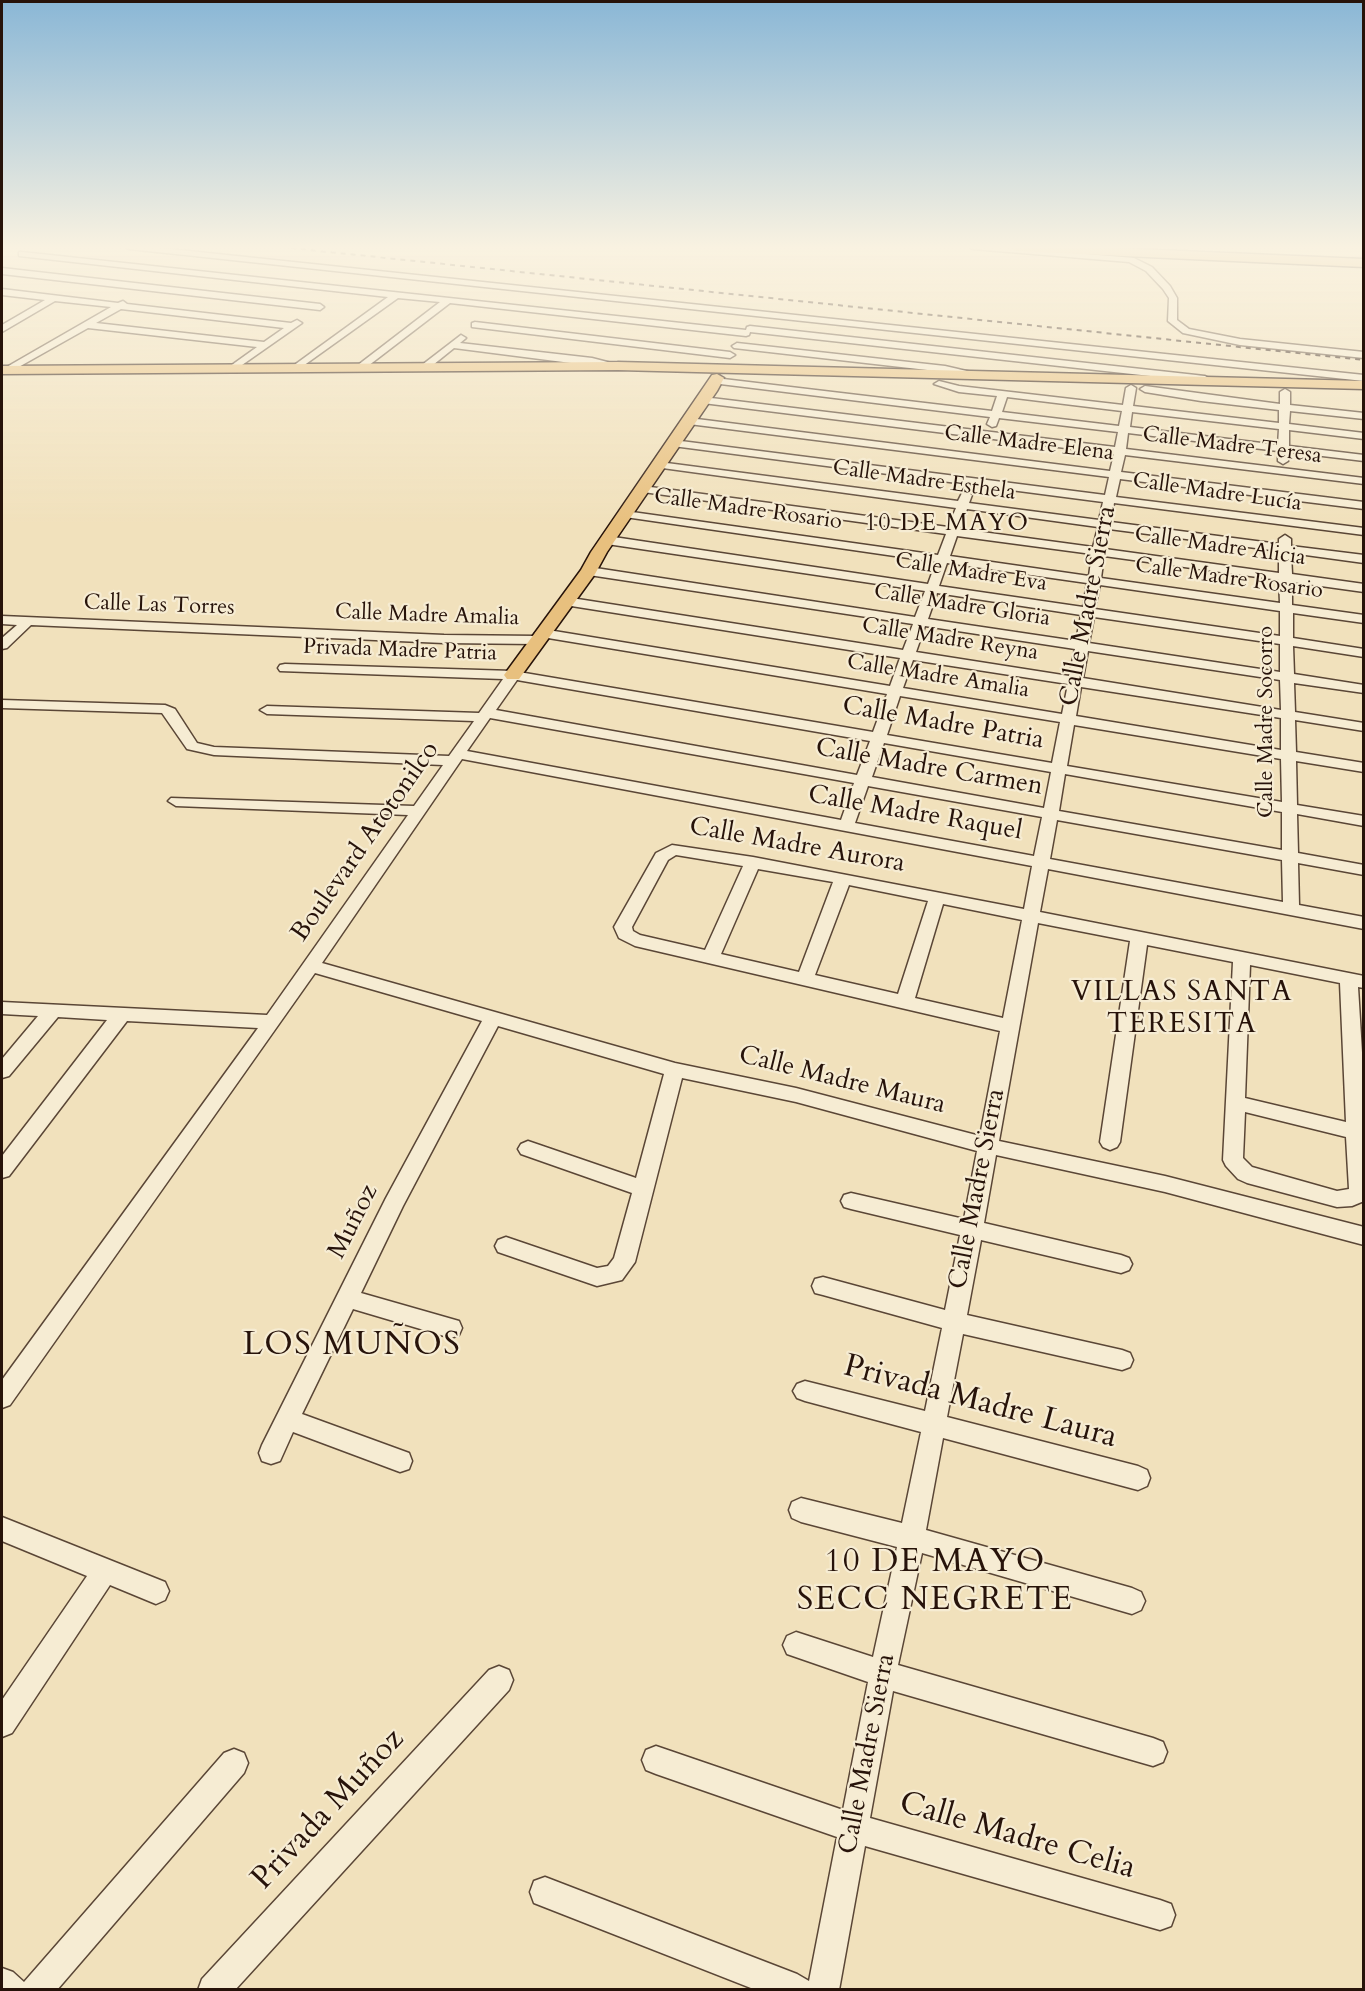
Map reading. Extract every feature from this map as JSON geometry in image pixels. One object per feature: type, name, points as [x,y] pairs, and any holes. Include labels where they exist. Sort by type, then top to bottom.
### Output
[{"type":"main road","points":[[4,374],[100,375],[232,369],[618,366],[649,367],[717,376],[939,384],[1030,381],[1219,381],[1364,385]]},
{"type":"main road","points":[[132,374],[979,375],[1010,376],[1030,381]]},
{"type":"main road","name":"Boulevard Atotonilco","points":[[516,672],[539,636],[589,571],[607,540],[689,421],[717,376]]},
{"type":"main road","points":[[1136,382],[1364,395]]},
{"type":"street","points":[[4,374],[62,340]]},
{"type":"street","points":[[221,340],[266,345]]},
{"type":"street","points":[[232,369],[273,340]]},
{"type":"street","points":[[296,368],[334,340]]},
{"type":"street","points":[[361,368],[397,340]]},
{"type":"street","points":[[425,367],[459,340]]},
{"type":"street","points":[[649,367],[673,340]]},
{"type":"street","points":[[685,340],[730,355]]},
{"type":"street","name":"Boulevard Atotonilco","points":[[717,376],[741,340]]},
{"type":"street","points":[[853,340],[1017,358],[1136,382],[1284,407],[1364,416]]},
{"type":"street","points":[[896,363],[908,340]]},
{"type":"street","points":[[1012,340],[1364,378]]},
{"type":"street","points":[[1227,340],[1364,355]]},
{"type":"street","points":[[1010,376],[1022,341]]},
{"type":"street","points":[[453,345],[618,366]]},
{"type":"street","points":[[737,346],[896,363],[979,375]]},
{"type":"street","name":"Calle Madre Sierra","points":[[823,1989],[883,1674],[972,1230],[1103,524],[1136,382],[1138,354]]},
{"type":"street","points":[[717,376],[995,414],[1364,458]]},
{"type":"street","points":[[939,384],[959,389],[1128,410],[1364,436]]},
{"type":"street","name":"Calle Madre Socorro","points":[[1285,392],[1284,449],[1281,471],[1287,577],[1291,909]]},
{"type":"street","points":[[846,827],[881,734],[893,691],[922,621],[941,559],[1003,394]]},
{"type":"street","name":"Calle Madre Teresa","points":[[703,400],[1364,482]]},
{"type":"street","name":"Calle Madre Elena","points":[[689,421],[1364,506]]},
{"type":"street","name":"Calle Madre Lucía","points":[[674,443],[1364,532]]},
{"type":"street","name":"Calle Madre Esthela","points":[[658,465],[1364,559]]},
{"type":"street","name":"Calle Madre Alicia","points":[[643,489],[1364,588]]},
{"type":"street","name":"Calle Madre Rosario","points":[[625,514],[1364,619]]},
{"type":"street","name":"Calle Madre Eva","points":[[607,540],[1364,653]]},
{"type":"street","name":"Calle Madre Gloria","points":[[589,571],[1364,689]]},
{"type":"street","name":"Calle Madre Reyna","points":[[565,601],[1364,727]]},
{"type":"street","name":"Calle Las Torres","points":[[2,620],[315,633]]},
{"type":"street","points":[[2,645],[28,621]]},
{"type":"street","name":"Calle Madre Amalia","points":[[315,633],[444,639],[539,636],[1364,768]]},
{"type":"street","name":"Privada Madre Patria","points":[[285,668],[516,672]]},
{"type":"street","name":"Boulevard Atotonilco","points":[[2,1398],[272,1022],[516,672]]},
{"type":"street","name":"Calle Madre Patria","points":[[516,672],[1289,804],[1364,821]]},
{"type":"street","name":"Calle Madre Raquel","points":[[2,704],[165,709],[170,712],[192,746],[214,751],[456,758],[846,827],[1364,923]]},
{"type":"street","name":"Calle Madre Carmen","points":[[267,710],[485,715],[863,779],[1364,870]]},
{"type":"street","points":[[176,801],[420,811]]},
{"type":"street","name":"Calle Madre Patria","points":[[1289,804],[1364,813]]},
{"type":"street","name":"Calle Madre Aurora","points":[[1009,1026],[635,940],[625,934],[623,927],[658,863],[672,850],[687,850],[1356,981]]},
{"type":"street","points":[[711,957],[753,862]]},
{"type":"street","points":[[805,978],[843,879]]},
{"type":"street","points":[[905,1002],[937,898]]},
{"type":"street","points":[[1110,1142],[1138,938]]},
{"type":"street","points":[[1242,958],[1233,1160],[1237,1166],[1254,1177],[1327,1197],[1346,1199],[1359,1193],[1356,981]]},
{"type":"street","name":"Calle Madre Maura","points":[[310,966],[675,1070],[796,1095],[988,1146],[1165,1184],[1364,1236]]},
{"type":"street","points":[[5,1012],[54,1010],[272,1022]]},
{"type":"street","points":[[2,1071],[54,1010]]},
{"type":"street","points":[[2,1170],[122,1014]]},
{"type":"street","name":"Muñoz","points":[[271,1453],[393,1204],[493,1018]]},
{"type":"street","points":[[506,1246],[597,1276],[614,1274],[624,1262],[675,1070]]},
{"type":"street","points":[[1236,1103],[1358,1132]]},
{"type":"street","points":[[528,1149],[643,1189]]},
{"type":"street","points":[[851,1201],[1121,1264]]},
{"type":"street","points":[[823,1286],[953,1322],[1122,1360]]},
{"type":"street","points":[[347,1298],[452,1328]]},
{"type":"street","name":"Privada Madre Laura","points":[[806,1391],[1138,1478]]},
{"type":"street","points":[[287,1419],[400,1461]]},
{"type":"street","points":[[801,1510],[912,1538],[1132,1601]]},
{"type":"street","points":[[2,1529],[156,1591]]},
{"type":"street","points":[[2,1723],[105,1571]]},
{"type":"street","points":[[796,1645],[883,1674],[1153,1752]]},
{"type":"street","name":"Privada Muñoz","points":[[213,1989],[499,1680]]},
{"type":"street","name":"Calle Madre Celia","points":[[656,1760],[854,1828],[1160,1916]]},
{"type":"street","points":[[36,1989],[234,1763]]},
{"type":"street","points":[[545,1892],[797,1989]]},
{"type":"street","points":[[2,1983],[11,1989]]},
{"type":"railway","points":[[1171,340],[1364,360]]},
{"type":"district","name":"10 DE MAYO","points":[[947,524]]},
{"type":"district","name":"VILLAS SANTA TERESITA","points":[[1182,1010]]},
{"type":"district","name":"LOS MUÑOS","points":[[352,1346]]},
{"type":"district","name":"10 DE MAYO SECC NEGRETE","points":[[935,1582]]}]
